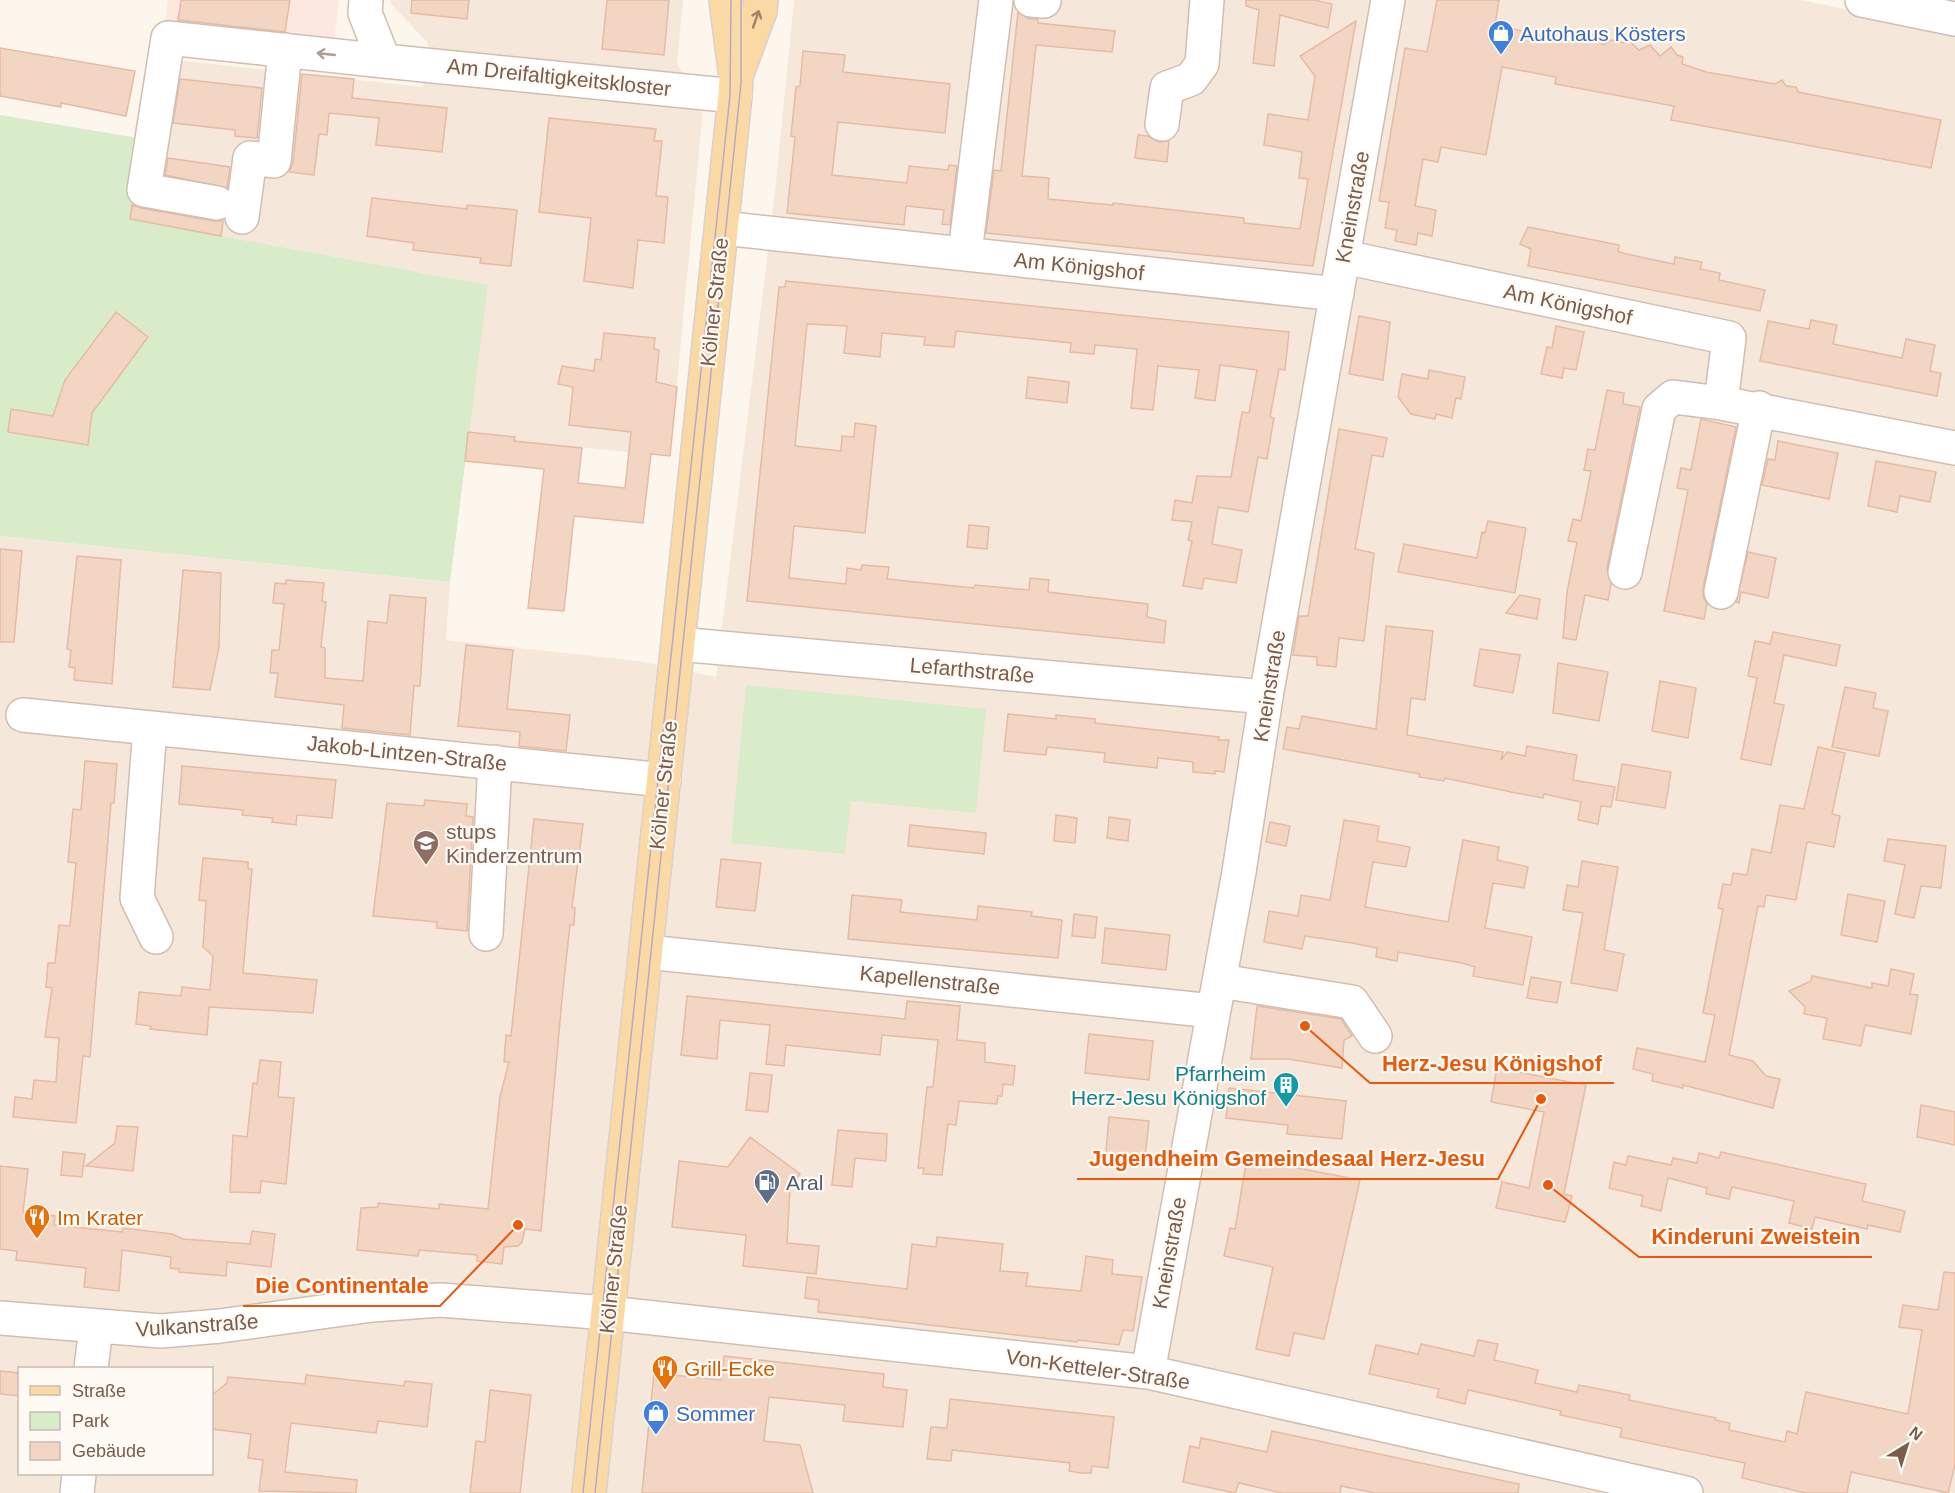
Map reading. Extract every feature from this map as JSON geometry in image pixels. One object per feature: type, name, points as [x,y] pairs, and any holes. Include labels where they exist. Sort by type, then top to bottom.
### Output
[{"type":"main road","name":"Kölner Straße","points":[[589,1493],[735,87],[726,0]]},
{"type":"main road","name":"Kölner Straße","points":[[735,87],[761,0]]},
{"type":"street","points":[[366,0],[365,13],[384,60]]},
{"type":"street","points":[[965,253],[996,0]]},
{"type":"street","points":[[1162,124],[1167,88],[1191,79],[1202,64],[1207,0]]},
{"type":"street","name":"Kneinstraße","points":[[1148,1372],[1216,996],[1388,0]]},
{"type":"street","points":[[1862,0],[1955,19]]},
{"type":"street","name":"Am Dreifaltigkeitskloster","points":[[285,50],[274,161],[250,158],[229,210],[144,190],[168,38],[384,60],[735,87]]},
{"type":"street","name":"Am Königshof","points":[[722,228],[1337,294]]},
{"type":"street","name":"Am Königshof","points":[[1344,257],[1729,338],[1721,403]]},
{"type":"street","points":[[1625,572],[1659,409],[1673,397],[1759,408],[1955,448]]},
{"type":"street","points":[[1721,592],[1759,408]]},
{"type":"street","name":"Lefarthstraße","points":[[678,644],[1266,696]]},
{"type":"street","name":"Jakob-Lintzen-Straße","points":[[23,715],[664,780]]},
{"type":"street","points":[[150,728],[137,898],[156,937]]},
{"type":"street","points":[[486,934],[495,762]]},
{"type":"street","name":"Kapellenstraße","points":[[646,952],[1216,996],[1352,1002],[1375,1036]]},
{"type":"street","name":"Vulkanstraße","points":[[0,1318],[96,1328],[192,1330],[372,1305],[440,1300],[608,1313]]},
{"type":"street","name":"Von-Ketteler-Straße","points":[[608,1313],[1148,1372],[1686,1493]]},
{"type":"street","points":[[92,1367],[96,1328]]},
{"type":"street","points":[[77,1493],[80,1475]]},
{"type":"shaded area","points":[[168,0],[339,0],[334,41],[164,28]]},
{"type":"shaded area","points":[[391,0],[683,0],[677,63],[703,110],[670,456],[514,441],[514,437],[468,432],[488,285],[130,219],[157,58],[423,87],[428,43],[391,4]]},
{"type":"shaded area","points":[[794,0],[1801,0],[1955,32],[1955,1493],[0,1493],[0,536],[450,582],[446,640],[639,661],[716,677],[775,192]]},
{"type":"green space","points":[[0,115],[144,139],[130,219],[488,285],[450,582],[0,536]]},
{"type":"green space","points":[[746,685],[986,709],[976,813],[851,801],[845,854],[731,843]]},
{"type":"building","points":[[181,0],[290,0],[285,32],[178,20]]},
{"type":"building","points":[[412,0],[469,0],[467,19],[411,13]]},
{"type":"building","points":[[607,0],[669,0],[664,55],[602,49]]},
{"type":"building","points":[[1246,0],[1314,0],[1332,4],[1328,28],[1280,15],[1274,66],[1253,63],[1259,10],[1246,6]]},
{"type":"building","points":[[1437,0],[1499,0],[1495,25],[1578,43],[1593,34],[1603,45],[1611,40],[1625,43],[1628,40],[1639,50],[1650,45],[1660,56],[1671,47],[1677,55],[1683,57],[1682,64],[1706,72],[1775,84],[1782,80],[1786,86],[1796,87],[1798,92],[1941,120],[1931,168],[1671,120],[1674,106],[1555,84],[1556,77],[1502,67],[1486,155],[1441,147],[1438,162],[1423,159],[1415,206],[1436,210],[1432,236],[1418,233],[1416,245],[1395,241],[1397,230],[1385,228],[1389,202],[1379,201],[1405,48],[1427,52]]},
{"type":"building","points":[[1018,12],[1029,19],[1038,19],[1038,23],[1115,31],[1112,52],[1036,45],[1022,176],[1049,178],[1048,199],[1113,205],[1113,203],[1244,218],[1244,223],[1300,229],[1308,179],[1299,178],[1302,152],[1264,145],[1268,114],[1308,120],[1315,76],[1300,56],[1356,21],[1313,266],[986,233],[994,170],[1001,171]]},
{"type":"building","points":[[0,48],[135,71],[126,116],[61,103],[61,107],[0,96]]},
{"type":"building","points":[[803,51],[845,55],[843,72],[950,84],[945,133],[838,122],[832,175],[907,183],[909,166],[948,170],[949,165],[957,166],[950,225],[942,224],[944,210],[906,206],[904,225],[787,213],[795,137],[791,136],[796,87],[800,86]]},
{"type":"building","points":[[302,74],[354,79],[352,98],[447,108],[442,152],[376,145],[379,118],[329,113],[327,135],[319,134],[314,175],[289,172],[293,163]]},
{"type":"building","points":[[180,79],[262,88],[257,138],[235,136],[235,130],[173,123]]},
{"type":"building","points":[[549,118],[656,129],[654,141],[662,141],[656,196],[668,197],[664,243],[638,240],[633,288],[584,281],[591,218],[539,212]]},
{"type":"building","points":[[1138,135],[1148,136],[1159,142],[1169,141],[1167,162],[1135,158]]},
{"type":"building","points":[[168,158],[230,167],[227,188],[165,175]]},
{"type":"building","points":[[372,198],[467,209],[467,205],[517,210],[511,266],[480,263],[481,258],[413,250],[414,243],[367,236]]},
{"type":"building","points":[[132,205],[223,221],[221,236],[130,219]]},
{"type":"building","points":[[1528,227],[1619,245],[1618,252],[1654,260],[1674,264],[1675,257],[1702,262],[1700,269],[1720,273],[1719,280],[1765,290],[1760,311],[1528,266],[1531,249],[1520,244]]},
{"type":"building","points":[[786,281],[1289,332],[1285,370],[1279,369],[1270,417],[1274,418],[1267,459],[1258,457],[1248,512],[1218,507],[1212,544],[1242,550],[1236,583],[1204,578],[1202,589],[1183,586],[1192,541],[1188,540],[1192,522],[1172,520],[1175,500],[1192,503],[1197,476],[1231,477],[1242,412],[1249,413],[1257,370],[1220,365],[1215,401],[1195,398],[1199,370],[1158,366],[1153,410],[1131,408],[1137,349],[1095,345],[1094,354],[1070,352],[1071,343],[956,331],[954,347],[924,345],[925,337],[882,333],[880,357],[844,353],[847,326],[807,324],[795,446],[841,451],[842,436],[854,437],[855,423],[876,426],[865,533],[794,526],[789,578],[846,584],[847,568],[861,570],[862,565],[889,567],[887,579],[974,588],[975,585],[1029,590],[1030,578],[1049,580],[1048,592],[1148,604],[1147,617],[1166,621],[1164,643],[747,601],[779,287],[785,287]]},
{"type":"building","points":[[116,312],[148,337],[92,413],[88,445],[8,432],[11,409],[53,416],[65,380]]},
{"type":"building","points":[[1359,316],[1390,322],[1383,380],[1349,374]]},
{"type":"building","points":[[1811,320],[1837,325],[1833,344],[1902,358],[1906,339],[1935,345],[1930,371],[1941,373],[1937,396],[1760,361],[1768,321],[1809,329]]},
{"type":"building","points":[[1556,326],[1584,332],[1576,370],[1564,368],[1562,378],[1541,374],[1547,347],[1552,348]]},
{"type":"building","points":[[604,333],[655,338],[654,349],[659,350],[656,382],[677,387],[670,456],[651,454],[643,523],[574,516],[564,611],[528,608],[544,469],[465,461],[468,432],[515,437],[514,441],[582,448],[578,483],[625,488],[631,432],[569,425],[573,387],[558,384],[562,366],[594,371],[595,359],[601,360]]},
{"type":"building","points":[[1429,370],[1465,377],[1461,399],[1456,398],[1452,418],[1436,414],[1435,419],[1411,414],[1398,397],[1402,374],[1428,379]]},
{"type":"building","points":[[1028,377],[1069,382],[1067,403],[1026,398]]},
{"type":"building","points":[[1607,390],[1624,393],[1623,404],[1640,407],[1607,568],[1611,584],[1608,600],[1585,595],[1576,640],[1563,638],[1567,592],[1577,542],[1568,541],[1573,519],[1581,521],[1591,471],[1584,470],[1588,449],[1595,450]]},
{"type":"building","points":[[1701,419],[1736,427],[1703,588],[1703,597],[1707,604],[1704,619],[1664,611],[1688,490],[1677,488],[1681,468],[1691,470]]},
{"type":"building","points":[[1339,429],[1387,438],[1383,457],[1372,455],[1355,549],[1374,553],[1364,641],[1339,638],[1336,667],[1317,665],[1317,657],[1293,655],[1299,616],[1308,616]]},
{"type":"building","points":[[1778,441],[1838,453],[1829,499],[1762,485],[1768,459],[1775,460]]},
{"type":"building","points":[[1876,461],[1936,472],[1930,502],[1900,496],[1897,512],[1868,506]]},
{"type":"building","points":[[1488,521],[1526,528],[1515,593],[1398,572],[1404,544],[1477,558],[1482,532],[1485,533]]},
{"type":"building","points":[[969,525],[989,527],[987,549],[967,547]]},
{"type":"building","points":[[0,549],[22,551],[14,642],[0,642]]},
{"type":"building","points":[[1748,552],[1776,558],[1768,598],[1741,592],[1739,603],[1736,602]]},
{"type":"building","points":[[77,556],[121,560],[112,684],[74,680],[75,668],[69,667],[71,650],[67,649]]},
{"type":"building","points":[[183,570],[221,573],[219,647],[210,690],[173,687]]},
{"type":"building","points":[[286,580],[324,583],[322,601],[326,602],[321,647],[325,648],[325,678],[363,681],[368,621],[387,623],[390,595],[426,598],[420,686],[414,686],[410,735],[342,728],[344,705],[275,697],[278,673],[270,673],[272,650],[279,650],[284,604],[273,603],[275,583],[286,584]]},
{"type":"building","points":[[1520,595],[1540,599],[1537,619],[1506,613]]},
{"type":"building","points":[[1386,626],[1433,631],[1425,700],[1411,698],[1407,735],[1503,752],[1501,760],[1507,752],[1525,756],[1527,746],[1577,755],[1573,780],[1615,787],[1611,807],[1601,806],[1598,824],[1578,820],[1581,802],[1544,794],[1543,798],[1445,778],[1444,781],[1419,777],[1420,774],[1283,749],[1287,727],[1299,729],[1302,716],[1376,729]]},
{"type":"building","points":[[1773,632],[1840,645],[1836,666],[1784,655],[1774,703],[1784,705],[1771,765],[1741,759],[1757,678],[1748,676],[1755,641],[1770,644]]},
{"type":"building","points":[[466,645],[513,650],[507,709],[570,715],[566,751],[519,746],[520,732],[458,726]]},
{"type":"building","points":[[1480,649],[1520,655],[1513,693],[1474,686]]},
{"type":"building","points":[[1558,663],[1608,672],[1599,721],[1553,713]]},
{"type":"building","points":[[1660,681],[1696,688],[1688,738],[1652,731]]},
{"type":"building","points":[[1845,687],[1876,693],[1873,708],[1888,711],[1879,756],[1832,747]]},
{"type":"building","points":[[1008,714],[1056,719],[1056,715],[1095,719],[1095,723],[1219,737],[1218,740],[1229,740],[1224,772],[1215,771],[1215,774],[1193,772],[1193,762],[1158,758],[1157,768],[1104,762],[1105,753],[1047,747],[1046,755],[1004,751]]},
{"type":"building","points":[[1818,747],[1845,753],[1832,814],[1840,816],[1834,847],[1807,842],[1796,900],[1766,895],[1764,907],[1758,906],[1729,1055],[1753,1061],[1766,1076],[1780,1079],[1773,1108],[1683,1085],[1683,1088],[1652,1081],[1653,1074],[1633,1069],[1637,1048],[1705,1062],[1715,1015],[1703,1013],[1723,909],[1718,908],[1723,884],[1731,885],[1733,873],[1747,875],[1752,849],[1771,853],[1780,805],[1804,809]]},
{"type":"building","points":[[85,761],[117,764],[114,803],[111,803],[90,1057],[83,1056],[76,1123],[13,1117],[15,1097],[32,1099],[34,1080],[56,1082],[59,1038],[45,1037],[52,988],[46,987],[48,963],[55,963],[59,925],[70,926],[76,863],[68,862],[73,809],[81,810]]},
{"type":"building","points":[[1622,764],[1671,772],[1665,808],[1616,800]]},
{"type":"building","points":[[182,766],[336,780],[332,818],[297,815],[296,825],[272,822],[273,818],[242,815],[243,810],[179,804]]},
{"type":"building","name":"stups Kinderzentrum","points":[[425,800],[467,804],[466,816],[473,817],[467,931],[437,928],[437,922],[373,916],[387,803],[424,806]]},
{"type":"building","points":[[1056,815],[1077,818],[1075,843],[1054,841]]},
{"type":"building","points":[[1109,817],[1130,820],[1128,841],[1107,838]]},
{"type":"building","points":[[534,819],[583,824],[572,907],[575,908],[574,925],[570,925],[562,999],[541,1231],[525,1229],[522,1242],[518,1246],[504,1247],[502,1264],[477,1261],[477,1255],[419,1250],[418,1256],[357,1250],[361,1208],[378,1207],[378,1203],[439,1209],[439,1204],[488,1209],[500,1097],[509,1062],[504,1062],[506,1035],[511,1036]]},
{"type":"building","points":[[1344,820],[1379,826],[1377,841],[1410,847],[1406,867],[1373,862],[1365,907],[1448,922],[1463,840],[1499,847],[1497,860],[1528,867],[1524,888],[1493,883],[1485,928],[1532,937],[1523,985],[1473,976],[1475,967],[1462,963],[1398,952],[1397,961],[1376,957],[1377,948],[1352,943],[1305,936],[1302,949],[1264,942],[1269,911],[1298,916],[1301,895],[1330,900]]},
{"type":"building","points":[[1270,822],[1290,826],[1286,846],[1266,842]]},
{"type":"building","points":[[910,825],[986,833],[984,854],[908,846]]},
{"type":"building","points":[[1888,839],[1946,846],[1941,888],[1921,886],[1914,918],[1895,914],[1905,865],[1884,861]]},
{"type":"building","points":[[203,858],[248,862],[248,869],[252,869],[243,973],[317,980],[313,1013],[209,1007],[207,1035],[150,1029],[151,1026],[136,1024],[139,992],[181,996],[182,987],[210,990],[213,956],[203,947],[206,901],[199,900]]},
{"type":"building","points":[[721,859],[761,863],[755,911],[716,907]]},
{"type":"building","points":[[1582,861],[1618,867],[1604,950],[1624,954],[1617,991],[1571,983],[1583,913],[1563,910],[1567,885],[1578,887]]},
{"type":"building","points":[[1848,894],[1885,901],[1877,942],[1841,935]]},
{"type":"building","points":[[852,895],[902,900],[900,912],[977,920],[978,906],[1032,912],[1031,916],[1062,920],[1058,958],[848,939]]},
{"type":"building","points":[[1074,914],[1097,917],[1095,938],[1072,936]]},
{"type":"building","points":[[1105,928],[1170,935],[1166,970],[1102,963]]},
{"type":"building","points":[[1891,969],[1914,974],[1910,994],[1918,995],[1911,1034],[1865,1025],[1861,1046],[1823,1039],[1827,1018],[1804,1014],[1805,1007],[1789,991],[1811,981],[1812,976],[1872,988],[1872,983],[1888,986]]},
{"type":"building","points":[[1531,977],[1561,982],[1557,1003],[1527,998]]},
{"type":"building","points":[[687,996],[905,1019],[907,1001],[960,1006],[957,1040],[985,1043],[985,1062],[1015,1066],[1013,1085],[1003,1084],[1002,1096],[998,1096],[997,1104],[959,1101],[956,1125],[948,1124],[942,1175],[923,1174],[924,1168],[918,1168],[927,1087],[933,1087],[938,1040],[882,1035],[880,1055],[786,1045],[784,1066],[766,1064],[770,1025],[720,1020],[717,1059],[681,1055]]},
{"type":"building","points":[[1257,1006],[1341,1019],[1352,1036],[1344,1040],[1342,1068],[1289,1059],[1251,1059]]},
{"type":"building","points":[[1089,1034],[1153,1041],[1149,1080],[1085,1073]]},
{"type":"building","points":[[260,1060],[281,1062],[278,1097],[294,1098],[286,1184],[261,1181],[260,1193],[230,1192],[233,1135],[247,1137],[253,1083],[257,1084]]},
{"type":"building","points":[[1497,1068],[1586,1085],[1564,1194],[1572,1196],[1565,1222],[1496,1208],[1502,1182],[1529,1188],[1544,1112],[1491,1102]]},
{"type":"building","points":[[750,1073],[772,1075],[768,1112],[746,1110]]},
{"type":"building","name":"Pfarrheim Herz-Jesu Königshof","points":[[1229,1088],[1346,1101],[1342,1139],[1287,1134],[1288,1125],[1226,1118]]},
{"type":"building","points":[[1921,1105],[1955,1112],[1955,1145],[1917,1137]]},
{"type":"building","points":[[1109,1117],[1149,1121],[1144,1167],[1105,1163]]},
{"type":"building","points":[[117,1126],[138,1127],[133,1171],[86,1166],[115,1143]]},
{"type":"building","points":[[838,1130],[887,1134],[886,1161],[855,1158],[852,1187],[832,1185]]},
{"type":"building","points":[[750,1137],[800,1174],[790,1188],[787,1243],[819,1246],[816,1274],[743,1266],[746,1235],[672,1227],[679,1161],[728,1167]]},
{"type":"building","points":[[63,1152],[85,1154],[82,1177],[61,1175]]},
{"type":"building","points":[[1721,1152],[1866,1184],[1862,1201],[1905,1211],[1900,1232],[1868,1225],[1867,1229],[1815,1217],[1812,1229],[1789,1223],[1794,1201],[1732,1187],[1729,1199],[1706,1194],[1707,1188],[1668,1178],[1661,1211],[1641,1206],[1643,1196],[1609,1188],[1614,1162],[1626,1165],[1628,1156],[1671,1165],[1673,1158],[1697,1163],[1699,1153],[1719,1158]]},
{"type":"building","points":[[1247,1158],[1360,1180],[1324,1339],[1294,1333],[1289,1356],[1256,1349],[1273,1267],[1224,1256],[1230,1228],[1235,1229]]},
{"type":"building","points":[[0,1166],[28,1169],[23,1212],[55,1216],[54,1225],[122,1232],[123,1228],[172,1234],[183,1239],[250,1244],[252,1231],[275,1234],[271,1267],[227,1262],[226,1276],[179,1272],[179,1269],[170,1268],[171,1257],[122,1250],[119,1291],[84,1287],[86,1268],[16,1260],[17,1251],[0,1249]]},
{"type":"building","points":[[937,1237],[1003,1244],[1000,1271],[1028,1273],[1026,1286],[1081,1291],[1086,1256],[1113,1260],[1112,1274],[1142,1277],[1133,1331],[1123,1330],[1119,1345],[1078,1340],[1077,1342],[818,1312],[819,1300],[805,1298],[807,1277],[907,1289],[912,1244],[936,1247]]},
{"type":"building","points":[[1944,1272],[1955,1273],[1955,1465],[1948,1493],[1851,1472],[1847,1493],[1806,1493],[1742,1478],[1745,1463],[1620,1437],[1622,1428],[1560,1415],[1561,1411],[1468,1390],[1465,1404],[1437,1397],[1439,1389],[1369,1374],[1376,1345],[1418,1354],[1421,1344],[1474,1356],[1478,1340],[1498,1344],[1494,1360],[1538,1370],[1535,1383],[1577,1392],[1579,1385],[1630,1395],[1629,1400],[1716,1418],[1715,1420],[1730,1423],[1729,1430],[1785,1442],[1787,1431],[1797,1434],[1806,1392],[1908,1414],[1922,1330],[1899,1327],[1903,1305],[1938,1310]]},
{"type":"building","points":[[724,1356],[884,1374],[883,1387],[907,1390],[903,1427],[843,1421],[845,1405],[769,1397],[764,1441],[800,1445],[813,1493],[642,1493],[654,1373],[721,1380]]},
{"type":"building","points":[[0,1371],[18,1373],[18,1396],[0,1394]]},
{"type":"building","points":[[306,1375],[404,1386],[405,1381],[432,1384],[427,1427],[378,1421],[376,1433],[291,1423],[285,1472],[357,1480],[356,1493],[259,1491],[263,1460],[248,1458],[251,1434],[213,1429],[213,1394],[227,1383],[228,1377],[305,1384]]},
{"type":"building","points":[[490,1390],[531,1395],[520,1493],[470,1493],[476,1441],[485,1442]]},
{"type":"building","points":[[950,1399],[1114,1417],[1108,1468],[1092,1466],[1091,1473],[1080,1473],[1069,1471],[1070,1463],[952,1450],[951,1461],[927,1459],[931,1427],[947,1428]]},
{"type":"building","points":[[1272,1431],[1519,1484],[1518,1493],[1375,1493],[1341,1486],[1340,1493],[1282,1493],[1239,1483],[1235,1493],[1183,1482],[1190,1446],[1199,1448],[1201,1438],[1267,1452]]},
{"type":"tram line","points":[[583,1493],[730,95],[731,0]]},
{"type":"tram line","points":[[595,1493],[741,83],[741,0]]},
{"type":"place","name":"Autohaus Kösters","points":[[1501,56]]},
{"type":"place","name":"stups Kinderzentrum","points":[[426,866]]},
{"type":"place","name":"Herz-Jesu Königshof","points":[[1305,1026]]},
{"type":"place","name":"Jugendheim Gemeindesaal Herz-Jesu","points":[[1541,1099]]},
{"type":"place","name":"Pfarrheim Herz-Jesu Königshof","points":[[1286,1108]]},
{"type":"place","name":"Kinderuni Zweistein","points":[[1548,1185]]},
{"type":"place","name":"Aral","points":[[767,1205]]},
{"type":"place","name":"Die Continentale","points":[[518,1225]]},
{"type":"place","name":"Im Krater","points":[[37,1240]]},
{"type":"place","name":"Grill-Ecke","points":[[665,1391]]},
{"type":"place","name":"Sommer","points":[[656,1436]]}]
